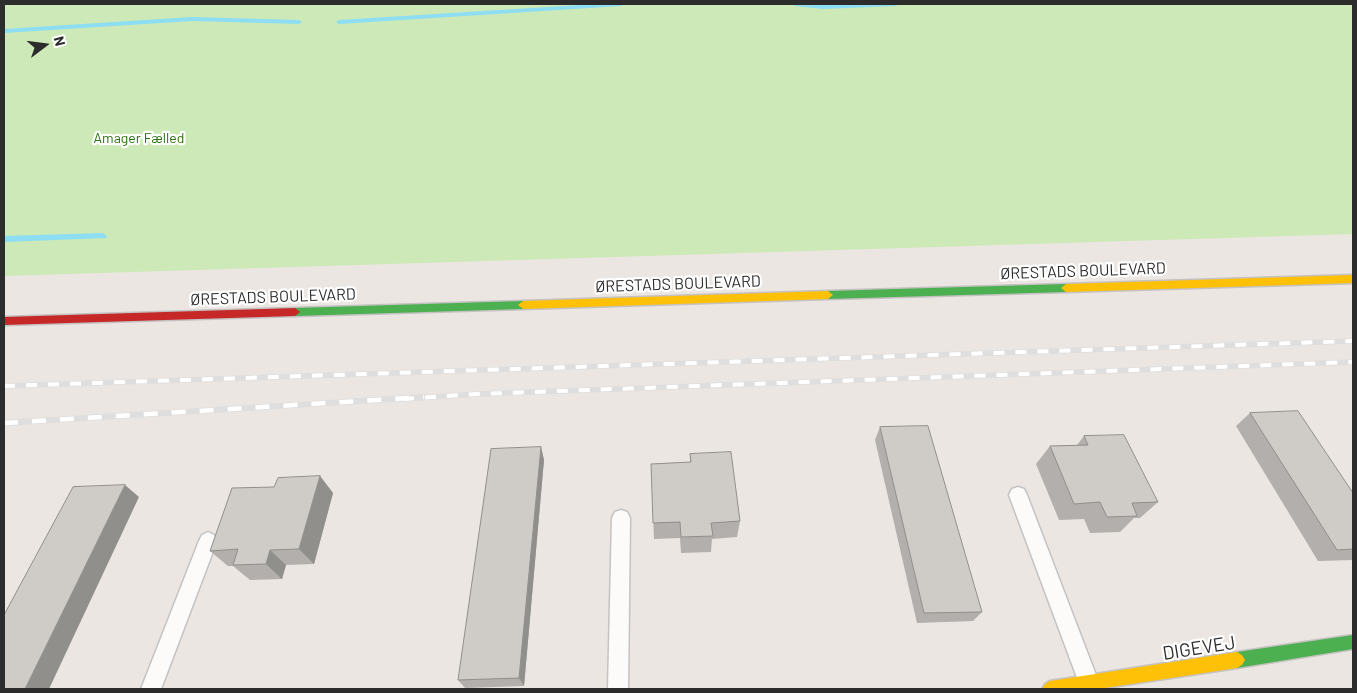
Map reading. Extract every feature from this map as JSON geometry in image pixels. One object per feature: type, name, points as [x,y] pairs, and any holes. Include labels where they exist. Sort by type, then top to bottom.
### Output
[{"type":"street","name":"ØRESTADS BOULEVARD","points":[[4,322],[1353,279]]},
{"type":"street","name":"DIGEVEJ","points":[[1050,689],[1090,683],[1143,682],[1353,642]]},
{"type":"lane","points":[[1018,495],[1090,683]]},
{"type":"lane","points":[[618,689],[621,518]]},
{"type":"lane","points":[[151,689],[208,541]]},
{"type":"green space","name":"Amager Fælled","points":[[4,4],[1353,4],[1353,234],[4,276]]},
{"type":"building","points":[[1298,411],[1353,493],[1353,549],[1337,550],[1250,413]]},
{"type":"building","points":[[928,426],[982,612],[924,613],[880,427]]},
{"type":"building","points":[[1124,435],[1158,502],[1132,503],[1137,516],[1107,517],[1100,502],[1074,504],[1050,446],[1088,445],[1084,436]]},
{"type":"building","points":[[541,447],[519,678],[458,680],[491,449]]},
{"type":"building","points":[[731,452],[740,521],[711,523],[713,536],[681,537],[680,522],[653,523],[651,464],[691,462],[690,454]]},
{"type":"building","points":[[320,476],[299,549],[270,550],[266,564],[233,565],[238,549],[210,551],[232,488],[274,487],[278,478]]},
{"type":"building","points":[[125,485],[25,689],[4,689],[4,615],[73,487]]},
{"type":"waterway","points":[[339,22],[621,4]]},
{"type":"waterway","points":[[795,4],[823,7],[896,4]]},
{"type":"waterway","points":[[4,31],[192,19],[299,22]]},
{"type":"waterway","points":[[4,239],[103,236]]},
{"type":"railway","points":[[4,386],[1353,341]]},
{"type":"railway","points":[[403,399],[478,394],[1353,362]]},
{"type":"railway","points":[[4,423],[424,397]]},
{"type":"traffic: fast","points":[[828,295],[1066,288]]},
{"type":"traffic: fast","points":[[295,312],[523,305]]},
{"type":"traffic: fast","points":[[1237,660],[1353,642]]},
{"type":"traffic: slow","points":[[1066,288],[1353,279]]},
{"type":"traffic: slow","points":[[523,305],[828,295]]},
{"type":"traffic: slow","points":[[1050,689],[1237,660]]},
{"type":"traffic: jam","points":[[4,321],[295,312]]}]
